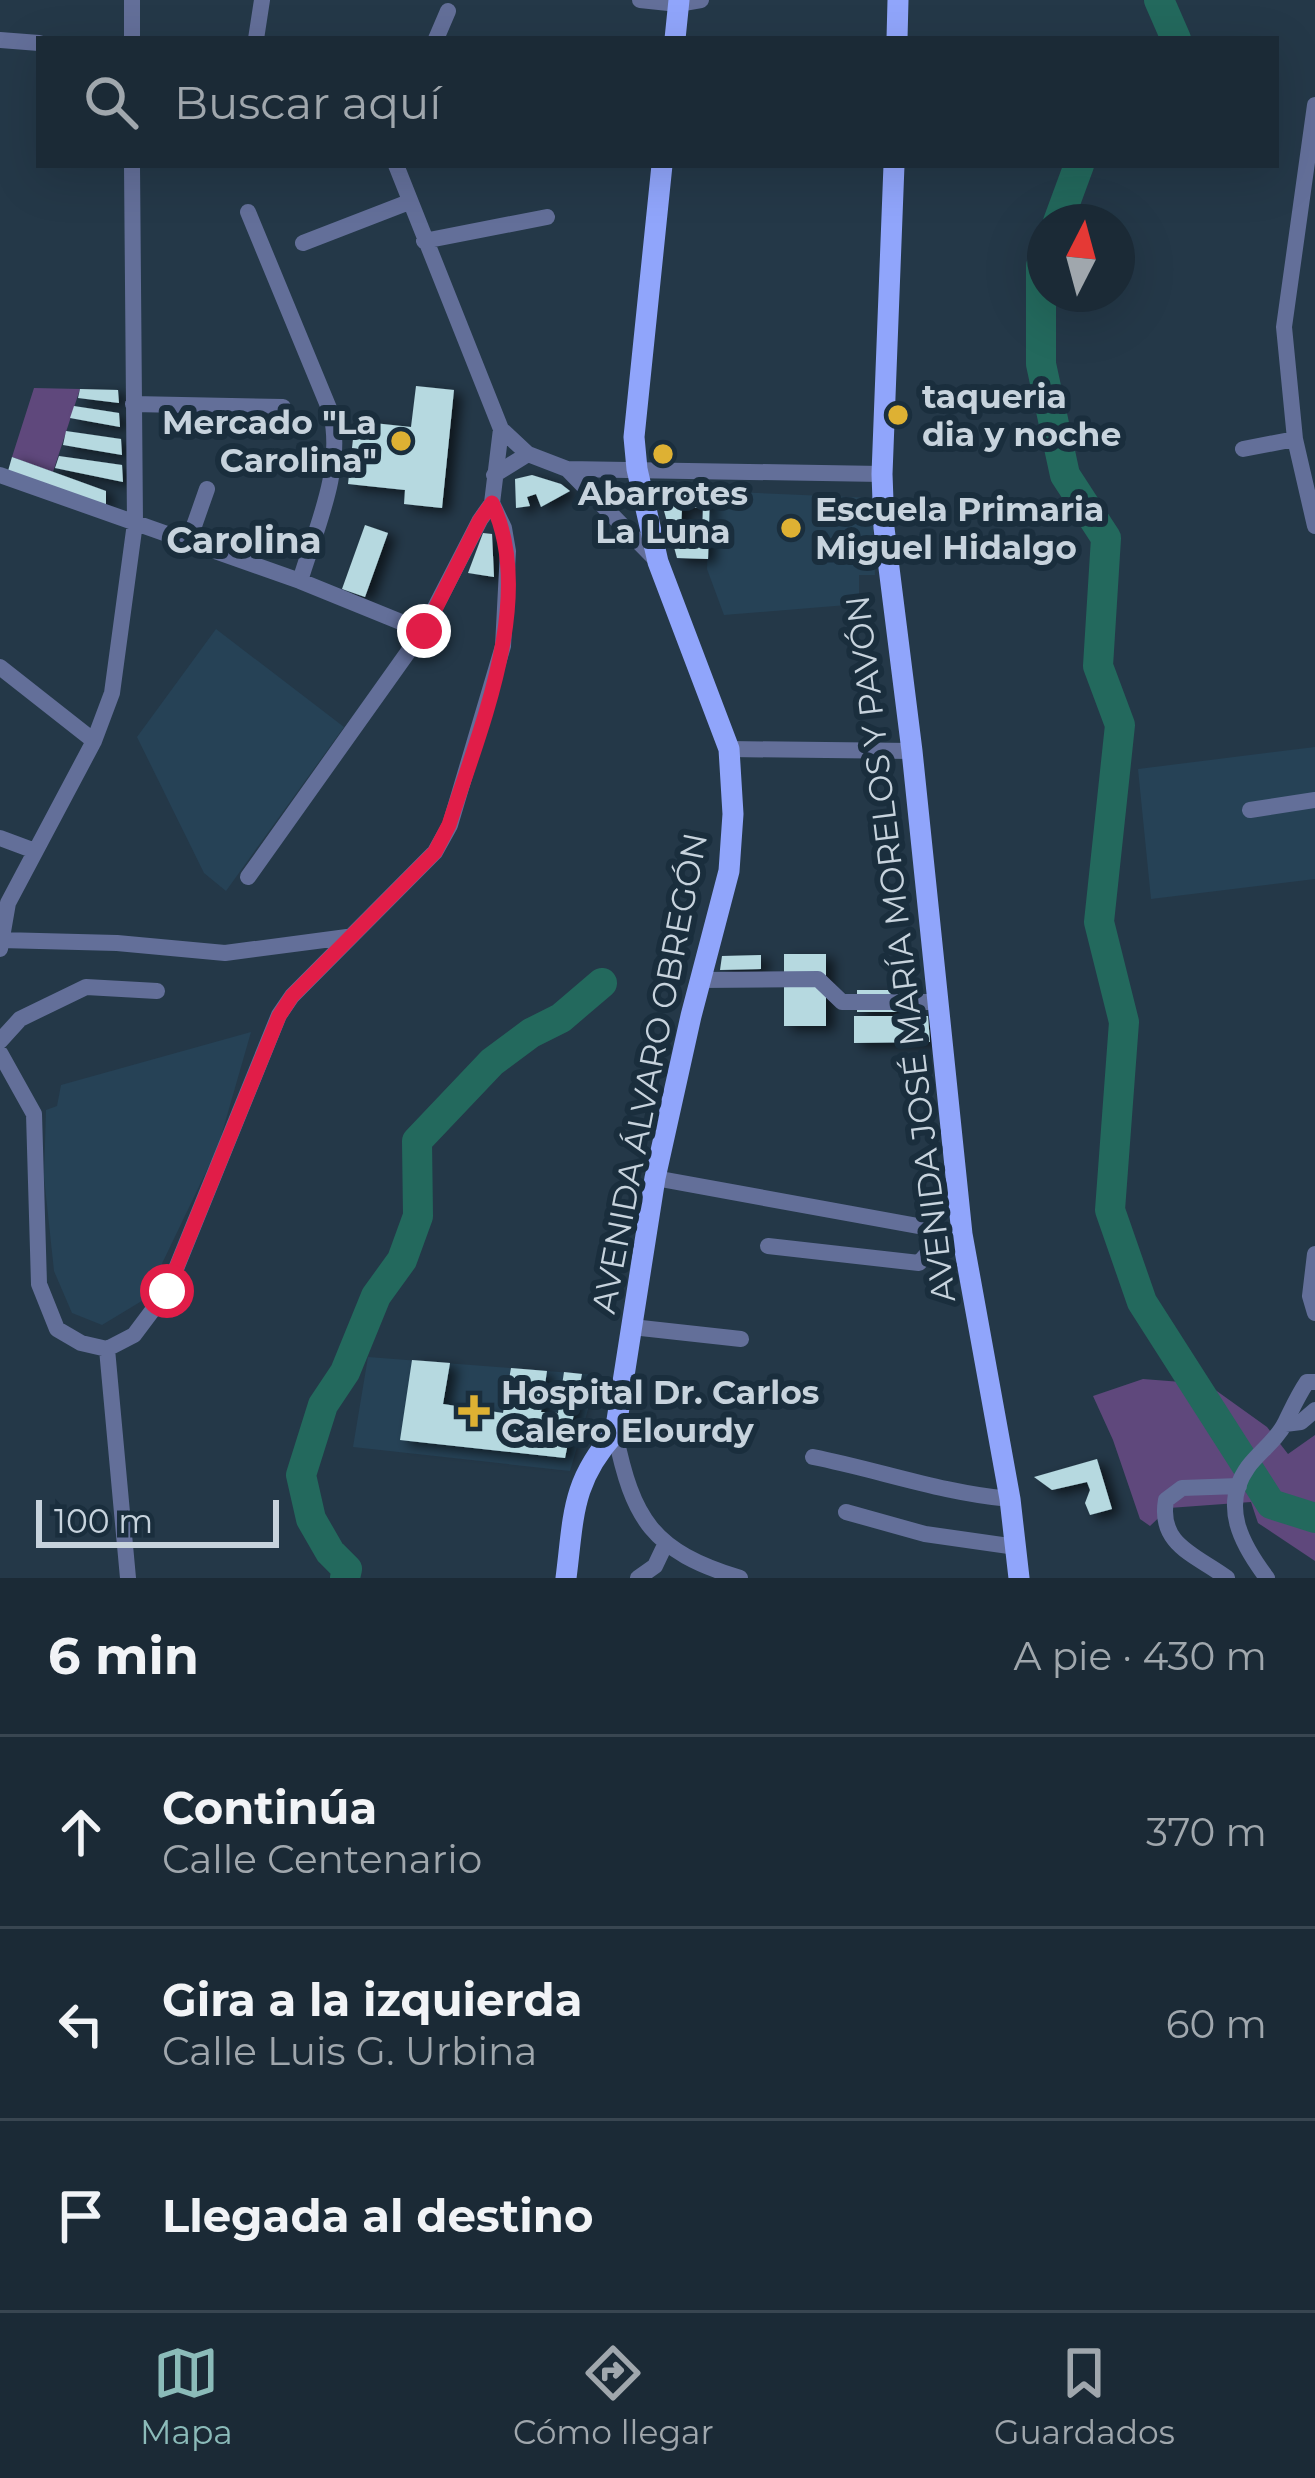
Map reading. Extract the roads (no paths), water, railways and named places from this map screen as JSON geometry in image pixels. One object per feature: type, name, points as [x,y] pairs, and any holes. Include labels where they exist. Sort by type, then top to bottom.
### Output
[{"type":"main road","points":[[897,36],[898,0]]},
{"type":"main road","points":[[675,36],[679,2]]},
{"type":"main road","name":"AVENIDA ÁLVARO OBREGÓN","points":[[615,1433],[655,1178],[729,871],[733,814],[729,749],[658,562],[637,469],[634,437],[662,168]]},
{"type":"main road","name":"AVENIDA JOSÉ MARÍA MORELOS Y PAVÓN","points":[[894,168],[884,528],[912,752],[954,1233],[1010,1499],[1019,1578]]},
{"type":"main road","points":[[566,1578],[577,1495],[591,1460],[615,1433]]},
{"type":"street","points":[[132,0],[132,36]]},
{"type":"street","points":[[256,36],[262,0]]},
{"type":"street","points":[[640,0],[701,0]]},
{"type":"street","points":[[437,36],[448,11]]},
{"type":"street","points":[[0,40],[36,43]]},
{"type":"street","points":[[1315,105],[1284,327],[1295,439],[1311,490],[1315,526]]},
{"type":"street","points":[[0,949],[8,903],[94,741],[112,693],[135,523],[132,168]]},
{"type":"street","points":[[397,168],[501,429],[528,454],[567,469],[882,474]]},
{"type":"street","points":[[303,243],[409,202]]},
{"type":"street","points":[[248,212],[338,440],[300,581]]},
{"type":"street","points":[[424,241],[547,218]]},
{"type":"street","points":[[133,404],[283,407]]},
{"type":"street","points":[[0,1053],[34,1114],[38,1284],[57,1329],[107,1349],[134,1335],[167,1291],[279,1016],[292,996],[435,852],[449,825],[503,646],[508,551],[505,529],[492,503],[501,429]]},
{"type":"street","points":[[1243,449],[1295,439]]},
{"type":"street","points":[[494,476],[528,454]]},
{"type":"street","points":[[567,469],[658,562]]},
{"type":"street","points":[[0,476],[300,581],[424,631]]},
{"type":"street","points":[[188,543],[207,489]]},
{"type":"street","points":[[248,877],[424,631],[492,503]]},
{"type":"street","points":[[0,667],[94,741]]},
{"type":"street","points":[[729,749],[912,752]]},
{"type":"street","points":[[1250,809],[1315,800]]},
{"type":"street","points":[[0,838],[35,851]]},
{"type":"street","points":[[2,940],[117,943],[225,953],[348,937]]},
{"type":"street","points":[[700,980],[818,979],[842,1002],[936,1002]]},
{"type":"street","points":[[0,1041],[20,1019],[86,987],[157,991]]},
{"type":"street","points":[[655,1178],[954,1233]]},
{"type":"street","points":[[769,1246],[919,1263],[954,1233]]},
{"type":"street","points":[[1315,1254],[1310,1296],[1315,1313]]},
{"type":"street","points":[[632,1327],[741,1339]]},
{"type":"street","points":[[107,1349],[128,1578]]},
{"type":"street","points":[[1267,1578],[1236,1529],[1242,1478],[1283,1426],[1288,1409],[1307,1382],[1315,1382]]},
{"type":"street","points":[[1283,1426],[1301,1422],[1315,1410]]},
{"type":"street","points":[[615,1433],[625,1480],[647,1526],[665,1545],[740,1578]]},
{"type":"street","points":[[813,1457],[878,1470],[960,1495],[1010,1499]]},
{"type":"street","points":[[1227,1578],[1168,1534],[1163,1520],[1166,1500],[1182,1488],[1242,1478]]},
{"type":"street","points":[[845,1512],[925,1534],[1016,1547]]},
{"type":"street","points":[[638,1578],[655,1566],[665,1545]]},
{"type":"waterway","points":[[1159,0],[1175,36]]},
{"type":"waterway","points":[[1065,204],[1078,168]]},
{"type":"waterway","points":[[1041,312],[1041,364],[1065,475],[1106,538],[1098,666],[1120,725],[1099,922],[1124,1022],[1110,1210],[1142,1302],[1271,1504],[1315,1518]]},
{"type":"waterway","points":[[345,1578],[347,1569],[330,1552],[311,1519],[301,1475],[323,1405],[345,1372],[376,1296],[402,1260],[418,1216],[417,1141],[492,1062],[561,1018],[602,983]]},
{"type":"place","name":"taqueria dia y noche","points":[[898,415]]},
{"type":"place","name":"Mercado \"La Carolina\"","points":[[401,441]]},
{"type":"place","name":"Abarrotes La Luna","points":[[663,454]]},
{"type":"place","name":"Escuela Primaria Miguel Hidalgo","points":[[791,528]]},
{"type":"place","name":"Hospital Dr. Carlos Calero Elourdy","points":[[474,1411]]},
{"type":"district","name":"Carolina","points":[[244,540]]}]
